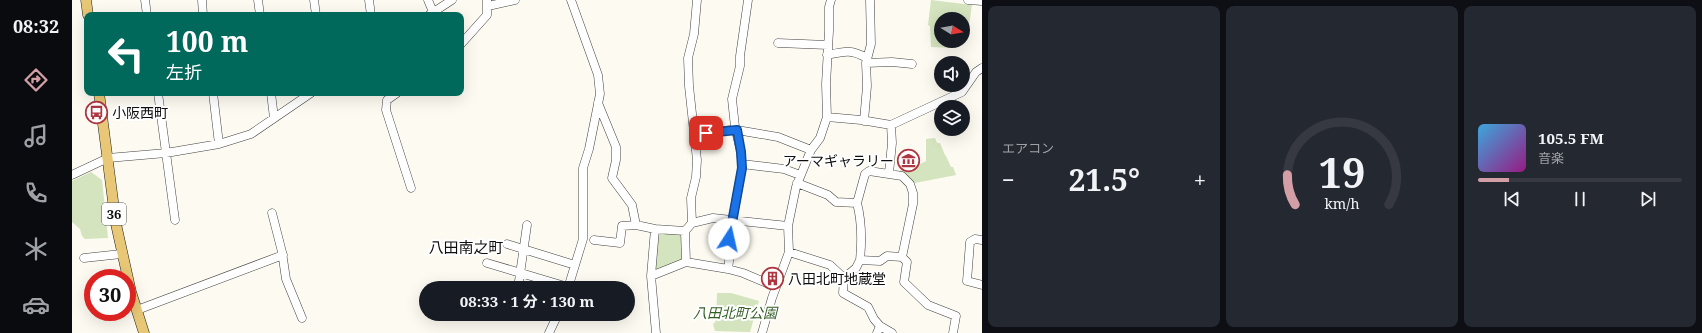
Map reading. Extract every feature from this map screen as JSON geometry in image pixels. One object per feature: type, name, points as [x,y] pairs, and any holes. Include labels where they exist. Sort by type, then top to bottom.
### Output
[{"type":"main road","points":[[86,0],[88,12]]},
{"type":"main road","name":"36","points":[[99,96],[116,224],[122,254],[144,333]]},
{"type":"street","points":[[146,0],[148,12]]},
{"type":"street","points":[[202,0],[203,12]]},
{"type":"street","points":[[258,0],[260,12]]},
{"type":"street","points":[[314,0],[316,12]]},
{"type":"street","points":[[369,0],[371,12]]},
{"type":"street","points":[[428,0],[431,12]]},
{"type":"street","points":[[434,12],[452,0]]},
{"type":"street","points":[[464,41],[487,15],[487,3],[515,0]]},
{"type":"street","points":[[570,0],[598,74],[600,94],[589,149],[583,168],[583,239],[570,281]]},
{"type":"street","points":[[692,223],[691,198],[696,177],[697,160],[689,86],[688,58],[694,34],[697,0]]},
{"type":"street","points":[[728,269],[731,246],[729,239],[742,164],[737,130],[735,127],[732,99],[740,66],[740,56],[748,0]]},
{"type":"street","points":[[864,121],[867,86],[867,61],[871,44],[870,0]]},
{"type":"street","points":[[968,0],[982,1]]},
{"type":"street","points":[[762,333],[776,286],[789,252],[788,226],[799,179],[811,150],[820,138],[827,117],[826,84],[828,2]]},
{"type":"street","points":[[778,43],[828,45]]},
{"type":"street","points":[[827,54],[850,51],[856,52],[867,61],[912,64]]},
{"type":"street","points":[[827,117],[891,125],[962,92],[976,72],[982,68]]},
{"type":"street","points":[[158,96],[175,220]]},
{"type":"street","points":[[213,96],[219,144]]},
{"type":"street","points":[[271,96],[274,118]]},
{"type":"street","points":[[72,175],[108,158],[166,152],[219,144],[251,134],[307,96]]},
{"type":"street","points":[[393,96],[387,100],[386,110],[410,188]]},
{"type":"street","points":[[598,103],[616,147],[616,160],[612,178],[632,205],[636,225]]},
{"type":"street","points":[[889,173],[892,143],[891,125]]},
{"type":"street","points":[[694,134],[737,130],[778,137],[811,150]]},
{"type":"street","points":[[742,164],[784,169],[828,195],[836,202],[857,203]]},
{"type":"street","points":[[892,333],[878,329],[868,307],[843,293],[844,278],[856,268],[860,260],[862,240],[857,203],[866,174],[869,171],[902,176],[910,184],[913,194],[912,215],[910,216],[902,257]]},
{"type":"street","points":[[272,213],[286,279],[302,318]]},
{"type":"street","points":[[686,262],[685,231],[692,223],[713,218],[788,226]]},
{"type":"street","points":[[519,281],[527,225]]},
{"type":"street","points":[[594,240],[620,244],[622,226],[636,225],[655,229],[685,231]]},
{"type":"street","points":[[655,229],[651,276],[656,333]]},
{"type":"street","points":[[982,240],[975,239],[970,242],[967,280],[982,285]]},
{"type":"street","points":[[507,244],[575,265]]},
{"type":"street","points":[[789,252],[830,265],[844,278]]},
{"type":"street","points":[[84,258],[122,254]]},
{"type":"street","points":[[137,310],[282,255]]},
{"type":"street","points":[[860,260],[880,261],[887,256],[902,257],[907,262],[904,282],[928,305],[956,316],[953,333]]},
{"type":"street","points":[[651,276],[686,262],[743,273],[776,286]]},
{"type":"street","points":[[487,263],[544,281]]},
{"type":"street","points":[[549,333],[555,321]]},
{"type":"green space","points":[[931,0],[972,5],[970,18],[970,12],[934,12],[934,47],[931,47],[930,26],[928,25]]},
{"type":"green space","points":[[935,138],[937,143],[940,143],[956,175],[915,183],[900,170],[912,168],[926,161],[926,139]]},
{"type":"green space","points":[[91,172],[102,180],[108,238],[85,239],[82,236],[80,229],[72,222],[72,181]]},
{"type":"green space","points":[[661,232],[681,233],[683,235],[683,259],[658,271],[654,268],[658,235]]},
{"type":"green space","name":"八田北町公園","points":[[717,293],[731,293],[759,301],[750,332],[715,331],[713,324],[716,321]]},
{"type":"place","name":"小阪西町","points":[[96,113]]},
{"type":"place","name":"アーマギャラリー","points":[[909,161]]},
{"type":"place","name":"八田北町地蔵堂","points":[[773,279]]},
{"type":"district","name":"八田南之町","points":[[466,248]]},
{"type":"route","points":[[706,133],[737,130],[742,168],[729,239]]}]
